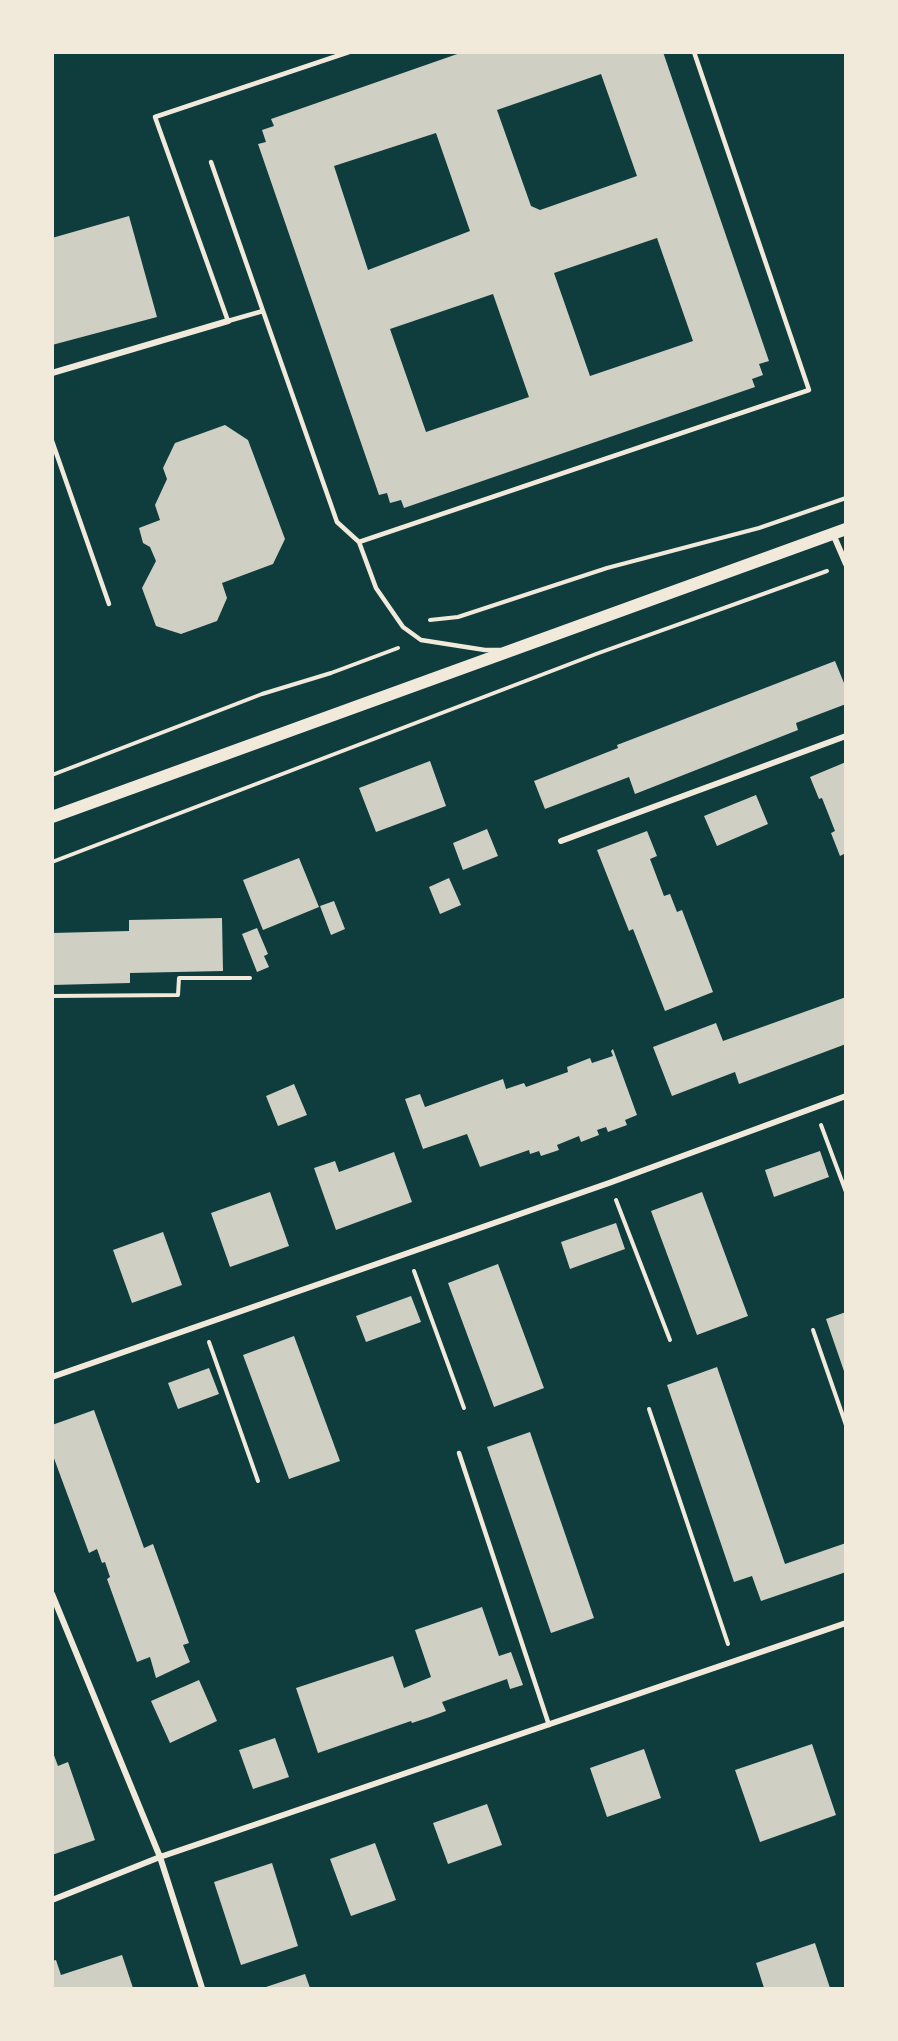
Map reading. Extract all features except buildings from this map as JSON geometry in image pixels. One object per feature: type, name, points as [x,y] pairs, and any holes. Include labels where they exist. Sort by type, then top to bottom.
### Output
[{"type":"main road","points":[[52,817],[846,529]]},
{"type":"street","points":[[52,373],[228,321]]},
{"type":"street","points":[[833,534],[846,564]]},
{"type":"street","points":[[561,841],[846,736]]},
{"type":"street","points":[[52,1377],[609,1183],[846,1096]]},
{"type":"street","points":[[52,1594],[160,1857],[202,1989]]},
{"type":"street","points":[[52,1900],[160,1857],[846,1623]]},
{"type":"lane","points":[[263,311],[228,321],[155,117],[349,52]]},
{"type":"lane","points":[[359,542],[809,390],[694,52]]},
{"type":"lane","points":[[211,162],[337,522],[359,542],[376,588],[403,627],[413,636],[435,644],[485,650],[513,650]]},
{"type":"lane","points":[[52,441],[109,604]]},
{"type":"lane","points":[[459,1453],[549,1725]]},
{"type":"path","points":[[424,623],[429,620],[458,617],[607,568],[759,528],[846,498]]},
{"type":"path","points":[[52,862],[596,654],[836,568]]},
{"type":"path","points":[[52,775],[262,694],[331,673],[407,644]]},
{"type":"path","points":[[52,996],[178,995],[179,978],[250,978]]},
{"type":"path","points":[[814,1107],[846,1192]]},
{"type":"path","points":[[609,1183],[670,1340]]},
{"type":"path","points":[[408,1253],[464,1408]]},
{"type":"path","points":[[203,1325],[258,1481]]},
{"type":"path","points":[[813,1330],[846,1425]]},
{"type":"path","points":[[649,1409],[734,1661]]}]
